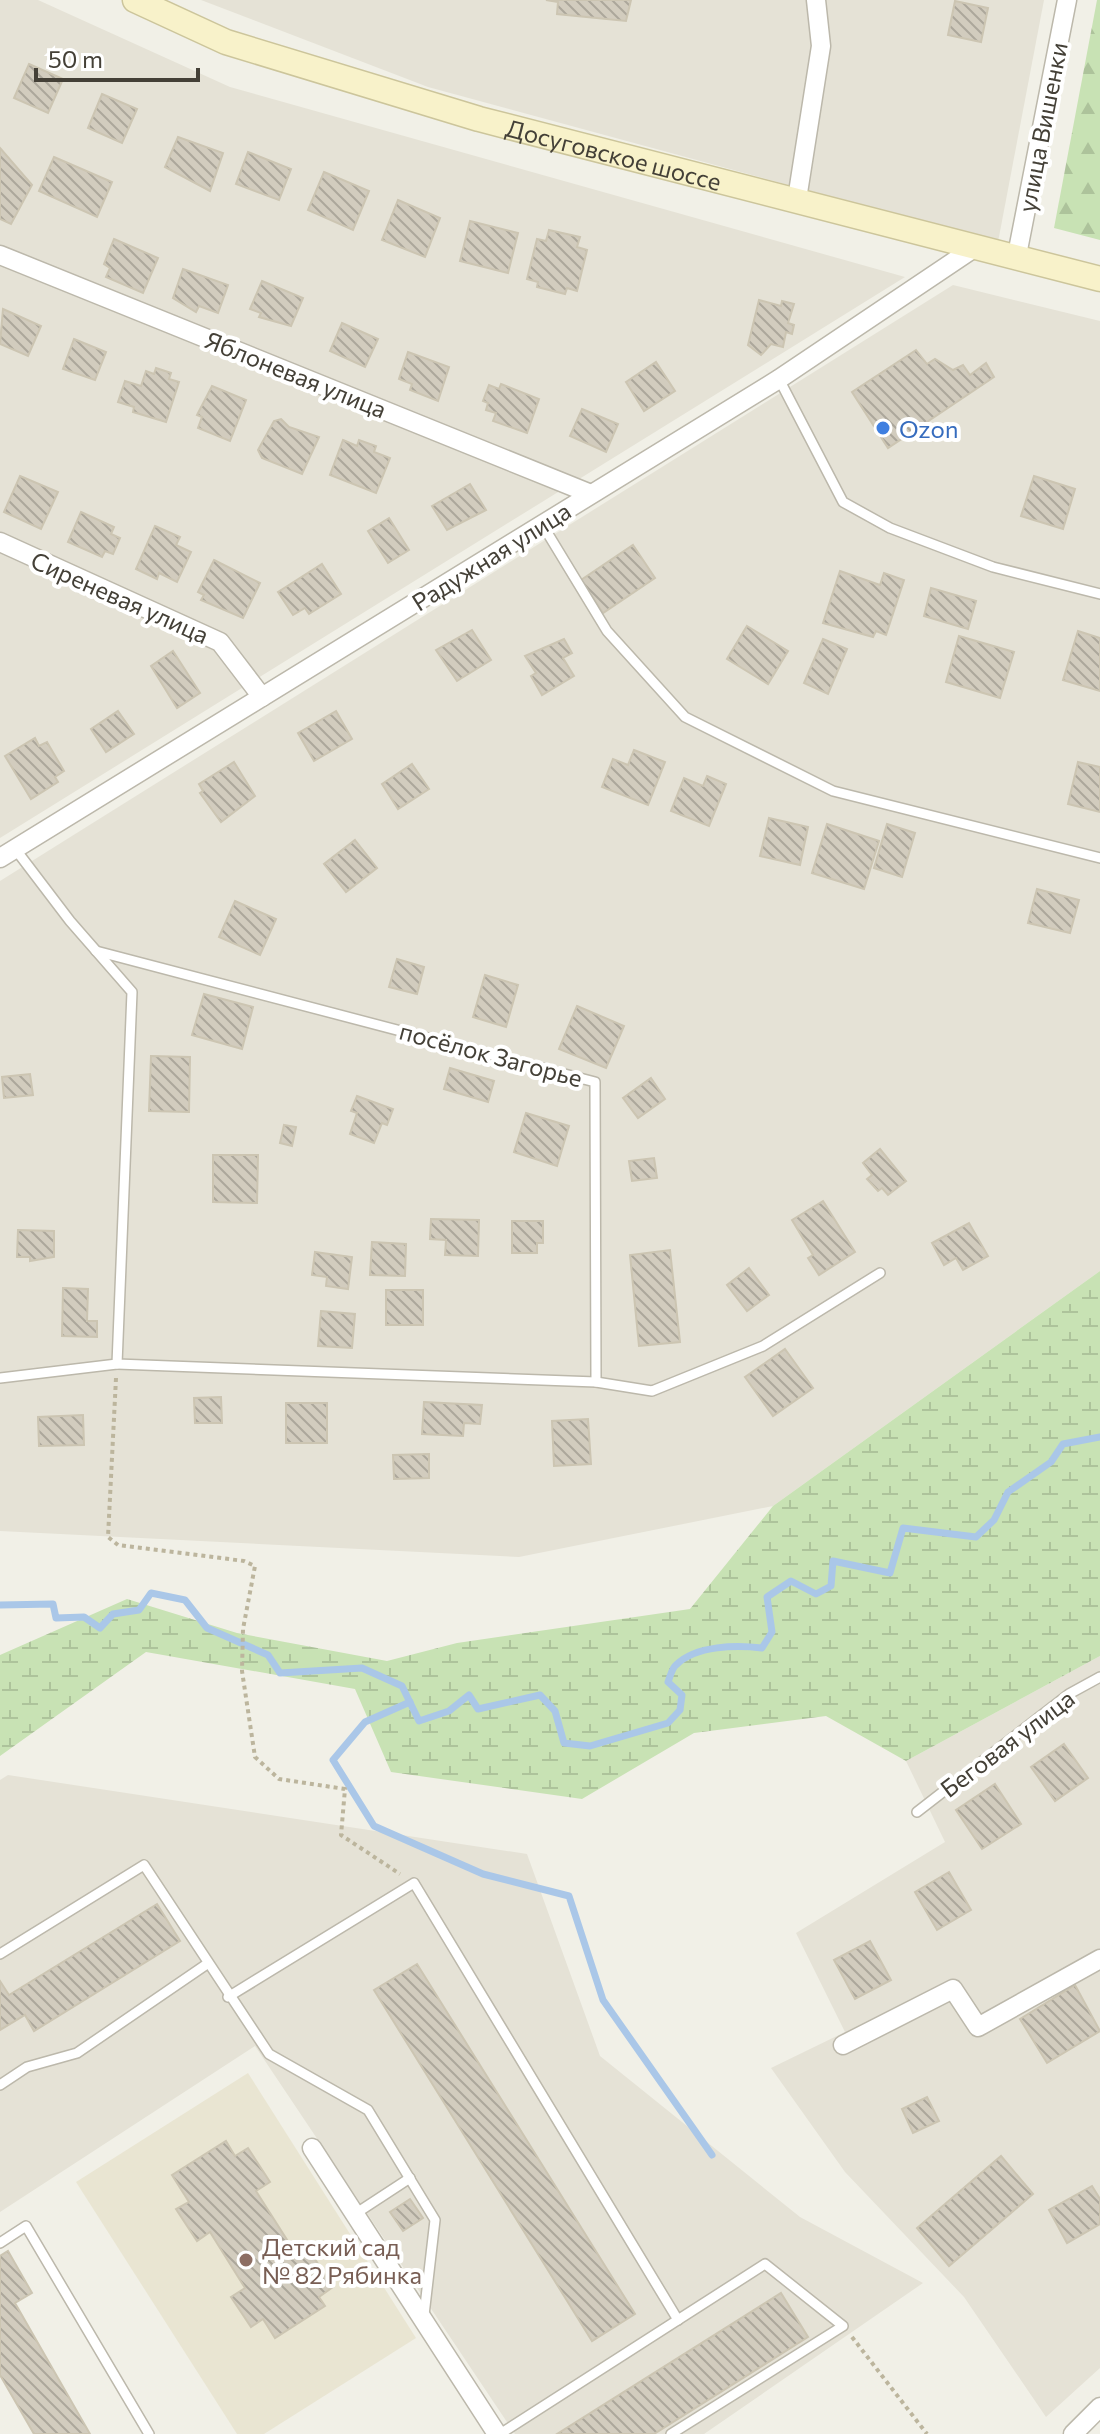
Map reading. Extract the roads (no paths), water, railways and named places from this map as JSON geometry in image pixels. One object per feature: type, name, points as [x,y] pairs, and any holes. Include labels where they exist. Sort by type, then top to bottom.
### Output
[{"type":"main road","name":"Досуговское шоссе","points":[[135,0],[226,42],[479,119],[1017,255],[1100,279]]},
{"type":"street","points":[[797,199],[821,46],[816,0]]},
{"type":"street","name":"улица Вишенки","points":[[1017,255],[1067,0]]},
{"type":"street","name":"Радужная улица","points":[[8,854],[779,379],[977,246]]},
{"type":"street","name":"Яблоневая улица","points":[[0,255],[591,494]]},
{"type":"street","name":"Сиреневая улица","points":[[0,542],[220,642],[262,697]]},
{"type":"street","points":[[0,839],[8,854]]},
{"type":"street","points":[[843,2045],[953,1989],[978,2027],[1100,1959]]},
{"type":"street","points":[[312,2148],[498,2434]]},
{"type":"street","points":[[1073,2434],[1100,2407]]},
{"type":"lane","points":[[779,379],[843,502],[890,528],[993,567],[1100,594]]},
{"type":"lane","points":[[542,524],[607,631],[685,717],[833,791],[1100,858]]},
{"type":"lane","points":[[8,854],[132,992],[117,1364]]},
{"type":"lane","name":"посёлок Загорье","points":[[96,951],[595,1082],[596,1382]]},
{"type":"lane","points":[[0,1378],[117,1364],[596,1382],[652,1391],[763,1346],[880,1273]]},
{"type":"lane","name":"Беговая улица","points":[[917,1812],[1069,1694],[1100,1677]]},
{"type":"lane","points":[[0,1954],[144,1865],[228,1997],[269,2054],[368,2110],[410,2178],[435,2220],[423,2318]]},
{"type":"lane","points":[[228,1997],[414,1883],[678,2320]]},
{"type":"lane","points":[[0,2085],[27,2067],[77,2053],[207,1964]]},
{"type":"lane","points":[[355,2214],[410,2178]]},
{"type":"lane","points":[[0,2243],[26,2226],[149,2434]]},
{"type":"lane","points":[[498,2434],[765,2264],[843,2326],[671,2434]]},
{"type":"waterway","points":[[0,1605],[53,1604],[56,1618],[84,1617],[100,1628],[113,1614],[139,1610],[151,1593],[185,1600],[207,1628],[268,1655],[280,1673],[362,1668],[402,1686],[419,1721],[449,1711],[469,1695],[478,1709],[540,1695],[555,1711],[564,1743],[590,1746],[668,1723],[680,1710],[682,1695],[668,1682],[672,1670],[684,1658],[717,1648],[762,1648],[772,1632],[767,1597],[791,1581],[816,1594],[831,1586],[833,1561],[890,1573],[903,1528],[976,1537],[994,1520],[1008,1492],[1051,1462],[1063,1444],[1100,1437]]},
{"type":"waterway","points":[[410,1702],[365,1722],[333,1760],[374,1826],[483,1874],[569,1896],[603,2000],[712,2155]]},
{"type":"place","name":"Ozon","points":[[883,428]]},
{"type":"place","name":"Детский сад № 82 Рябинка","points":[[246,2260]]}]
